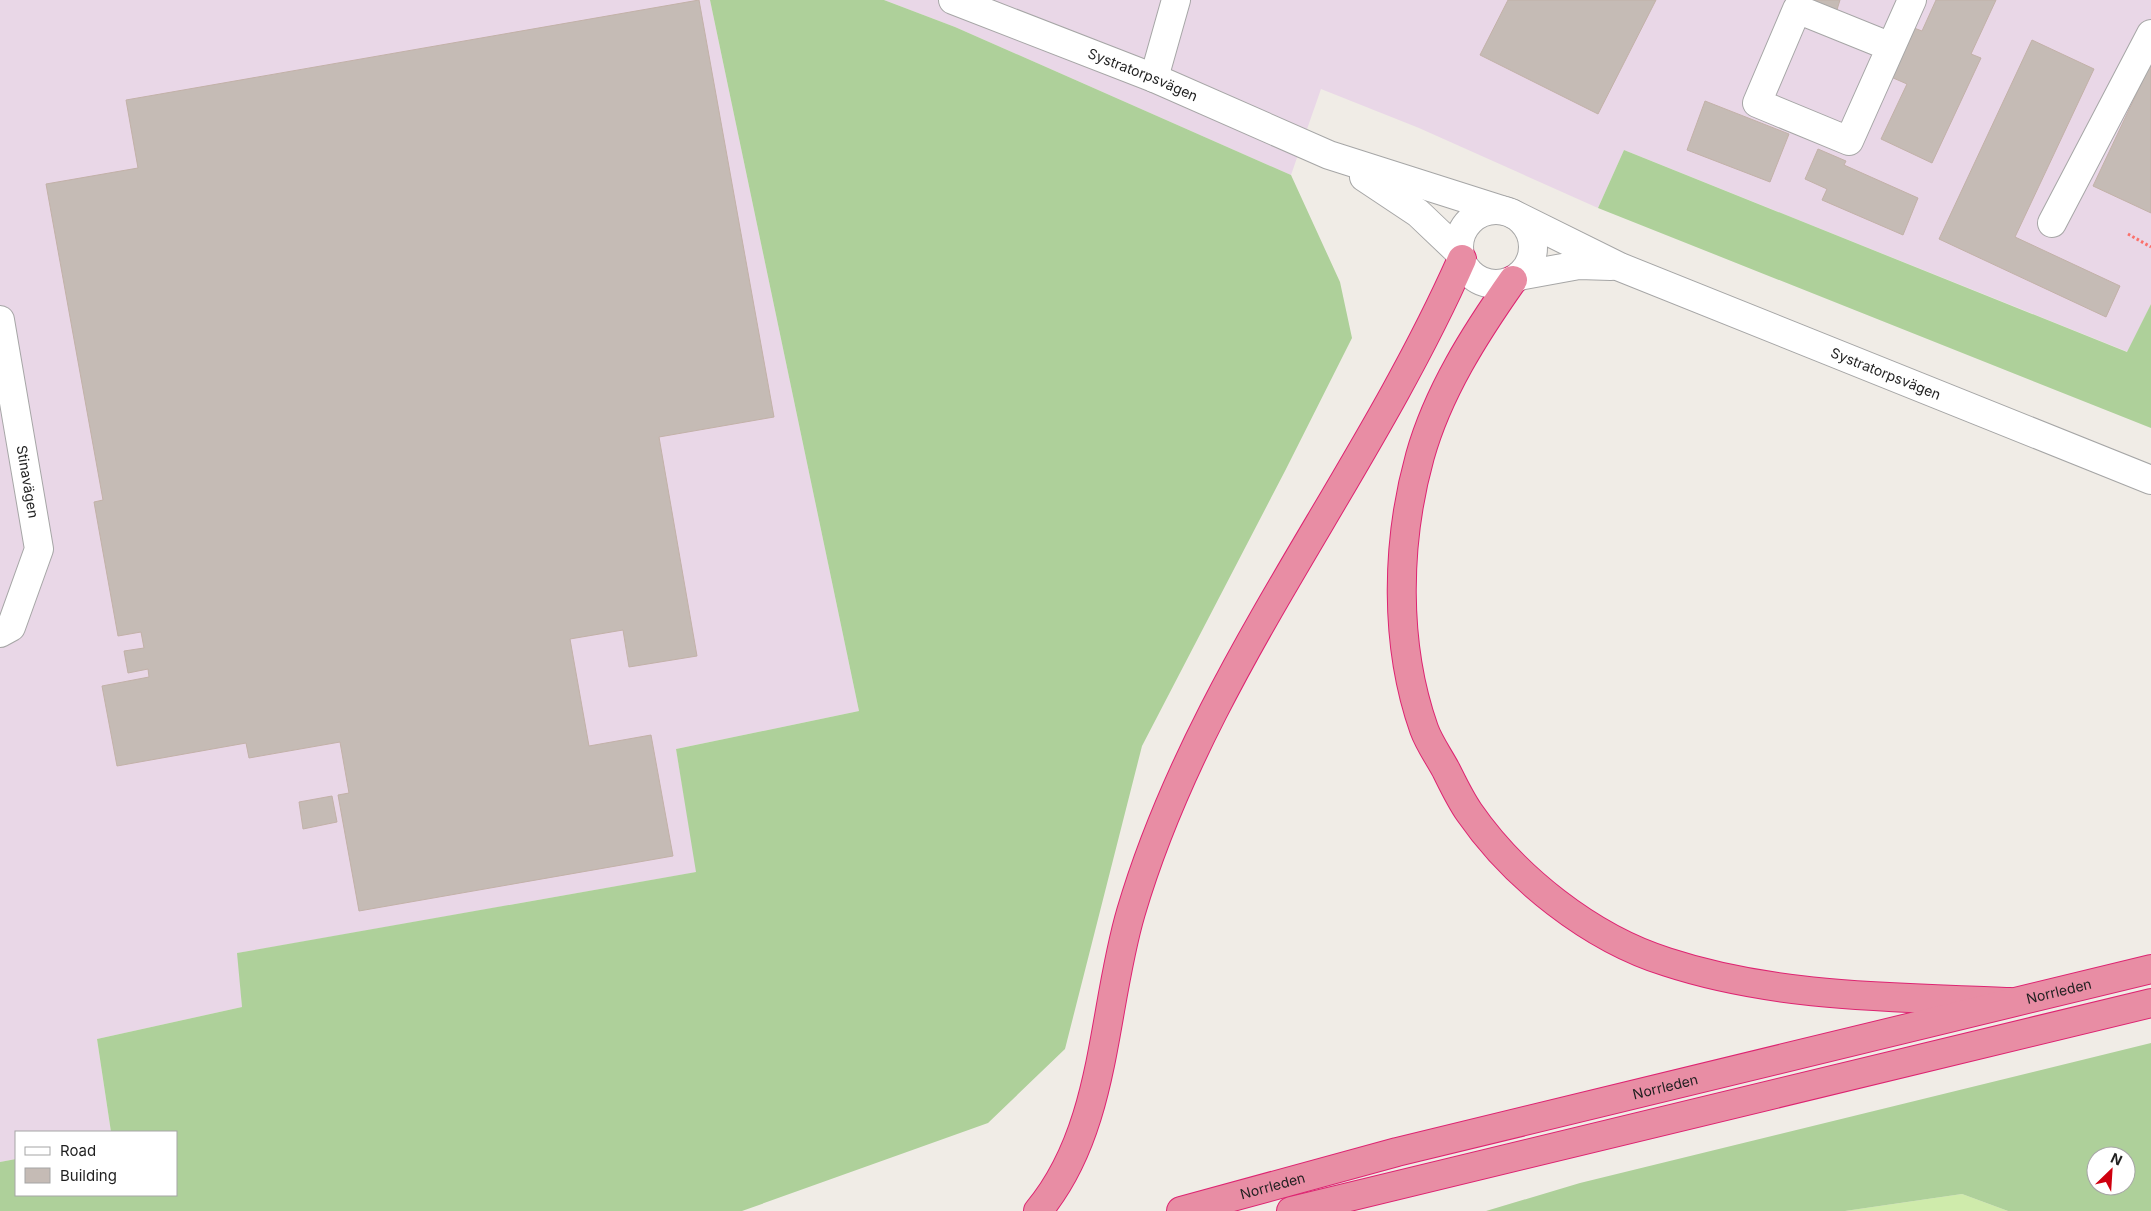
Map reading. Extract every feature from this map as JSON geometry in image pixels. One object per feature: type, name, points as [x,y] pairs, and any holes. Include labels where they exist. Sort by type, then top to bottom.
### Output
[{"type":"highway","points":[[1038,1211],[1060,1181],[1073,1152],[1091,1102],[1130,914],[1160,826],[1188,759],[1219,698],[1402,379],[1460,256]]},
{"type":"highway","points":[[1516,278],[1488,316],[1447,386],[1420,455],[1405,526],[1401,593],[1408,662],[1424,730],[1468,810],[1494,844],[1528,880],[1598,932],[1665,962],[1747,984],[1857,996],[2010,1002]]},
{"type":"highway","name":"Norrleden","points":[[1181,1211],[1397,1152],[2151,969]]},
{"type":"highway","name":"Norrleden","points":[[1291,1211],[1394,1188],[2151,1003]]},
{"type":"highway","points":[[1360,1211],[1394,1188]]},
{"type":"street","name":"Systratorpsvägen","points":[[953,0],[1154,78],[1329,155],[1508,212],[1620,267],[2151,480]]},
{"type":"street","points":[[1154,78],[1176,0]]},
{"type":"street","points":[[1891,47],[1797,9],[1758,103],[1849,141],[1891,47],[1912,0]]},
{"type":"street","points":[[2052,223],[2151,34]]},
{"type":"street","name":"Systratorpsvägen","points":[[1329,155],[1386,190],[1418,213],[1460,256]]},
{"type":"street","points":[[1488,211],[1508,212],[1521,220],[1530,232],[1533,249],[1531,260],[1516,278],[1491,284],[1478,279],[1468,270],[1460,256],[1461,235],[1474,218],[1488,211]]},
{"type":"street","name":"Systratorpsvägen","points":[[1516,278],[1579,264],[1620,267]]},
{"type":"street","name":"Stinavägen","points":[[0,320],[39,550],[11,627],[0,633]]},
{"type":"path","points":[[2128,234],[2151,247]]},
{"type":"shaded area","points":[[0,0],[710,0],[859,711],[676,749],[697,872],[238,953],[242,1007],[97,1039],[111,1131],[15,1131],[15,1159],[0,1162]]},
{"type":"shaded area","points":[[884,0],[2151,0],[2151,304],[2128,352],[1624,150],[1598,208],[1419,128],[1321,89],[1291,175],[955,27]]},
{"type":"green space","points":[[710,0],[884,0],[955,27],[1291,175],[1340,282],[1352,338],[1142,746],[1065,1049],[988,1123],[742,1211],[0,1211],[0,1162],[15,1159],[15,1196],[178,1196],[178,1131],[111,1131],[97,1039],[242,1007],[237,953],[696,872],[676,749],[859,711]]},
{"type":"green space","points":[[1624,150],[2127,352],[2151,304],[2151,428],[1598,208]]},
{"type":"green space","points":[[2151,1043],[2151,1211],[2008,1211],[1962,1194],[1845,1211],[1486,1211],[1580,1183]]},
{"type":"green space","points":[[1962,1194],[2008,1211],[1845,1211]]},
{"type":"building","points":[[699,0],[774,417],[659,437],[697,656],[629,667],[623,630],[570,639],[589,746],[651,735],[673,856],[359,911],[338,795],[349,793],[340,742],[249,758],[246,743],[117,766],[102,686],[149,677],[148,669],[128,673],[124,651],[144,648],[141,632],[118,636],[94,502],[103,500],[46,184],[138,168],[126,100]]},
{"type":"building","points":[[1508,0],[1656,0],[1598,114],[1480,55]]},
{"type":"building","points":[[1797,0],[1840,0],[1836,13]]},
{"type":"building","points":[[1936,0],[1996,0],[1971,54],[1981,58],[1932,163],[1881,139],[1907,84],[1891,77],[1914,28],[1922,31]]},
{"type":"building","points":[[2032,40],[2094,69],[2015,237],[2120,286],[2106,317],[1939,239]]},
{"type":"building","points":[[2151,63],[2151,213],[2093,186]]},
{"type":"building","points":[[1705,101],[1789,134],[1770,182],[1687,150]]},
{"type":"building","points":[[1818,149],[1846,161],[1844,165],[1918,198],[1903,235],[1822,200],[1827,189],[1805,179]]},
{"type":"building","points":[[332,796],[337,822],[303,829],[299,802]]}]
